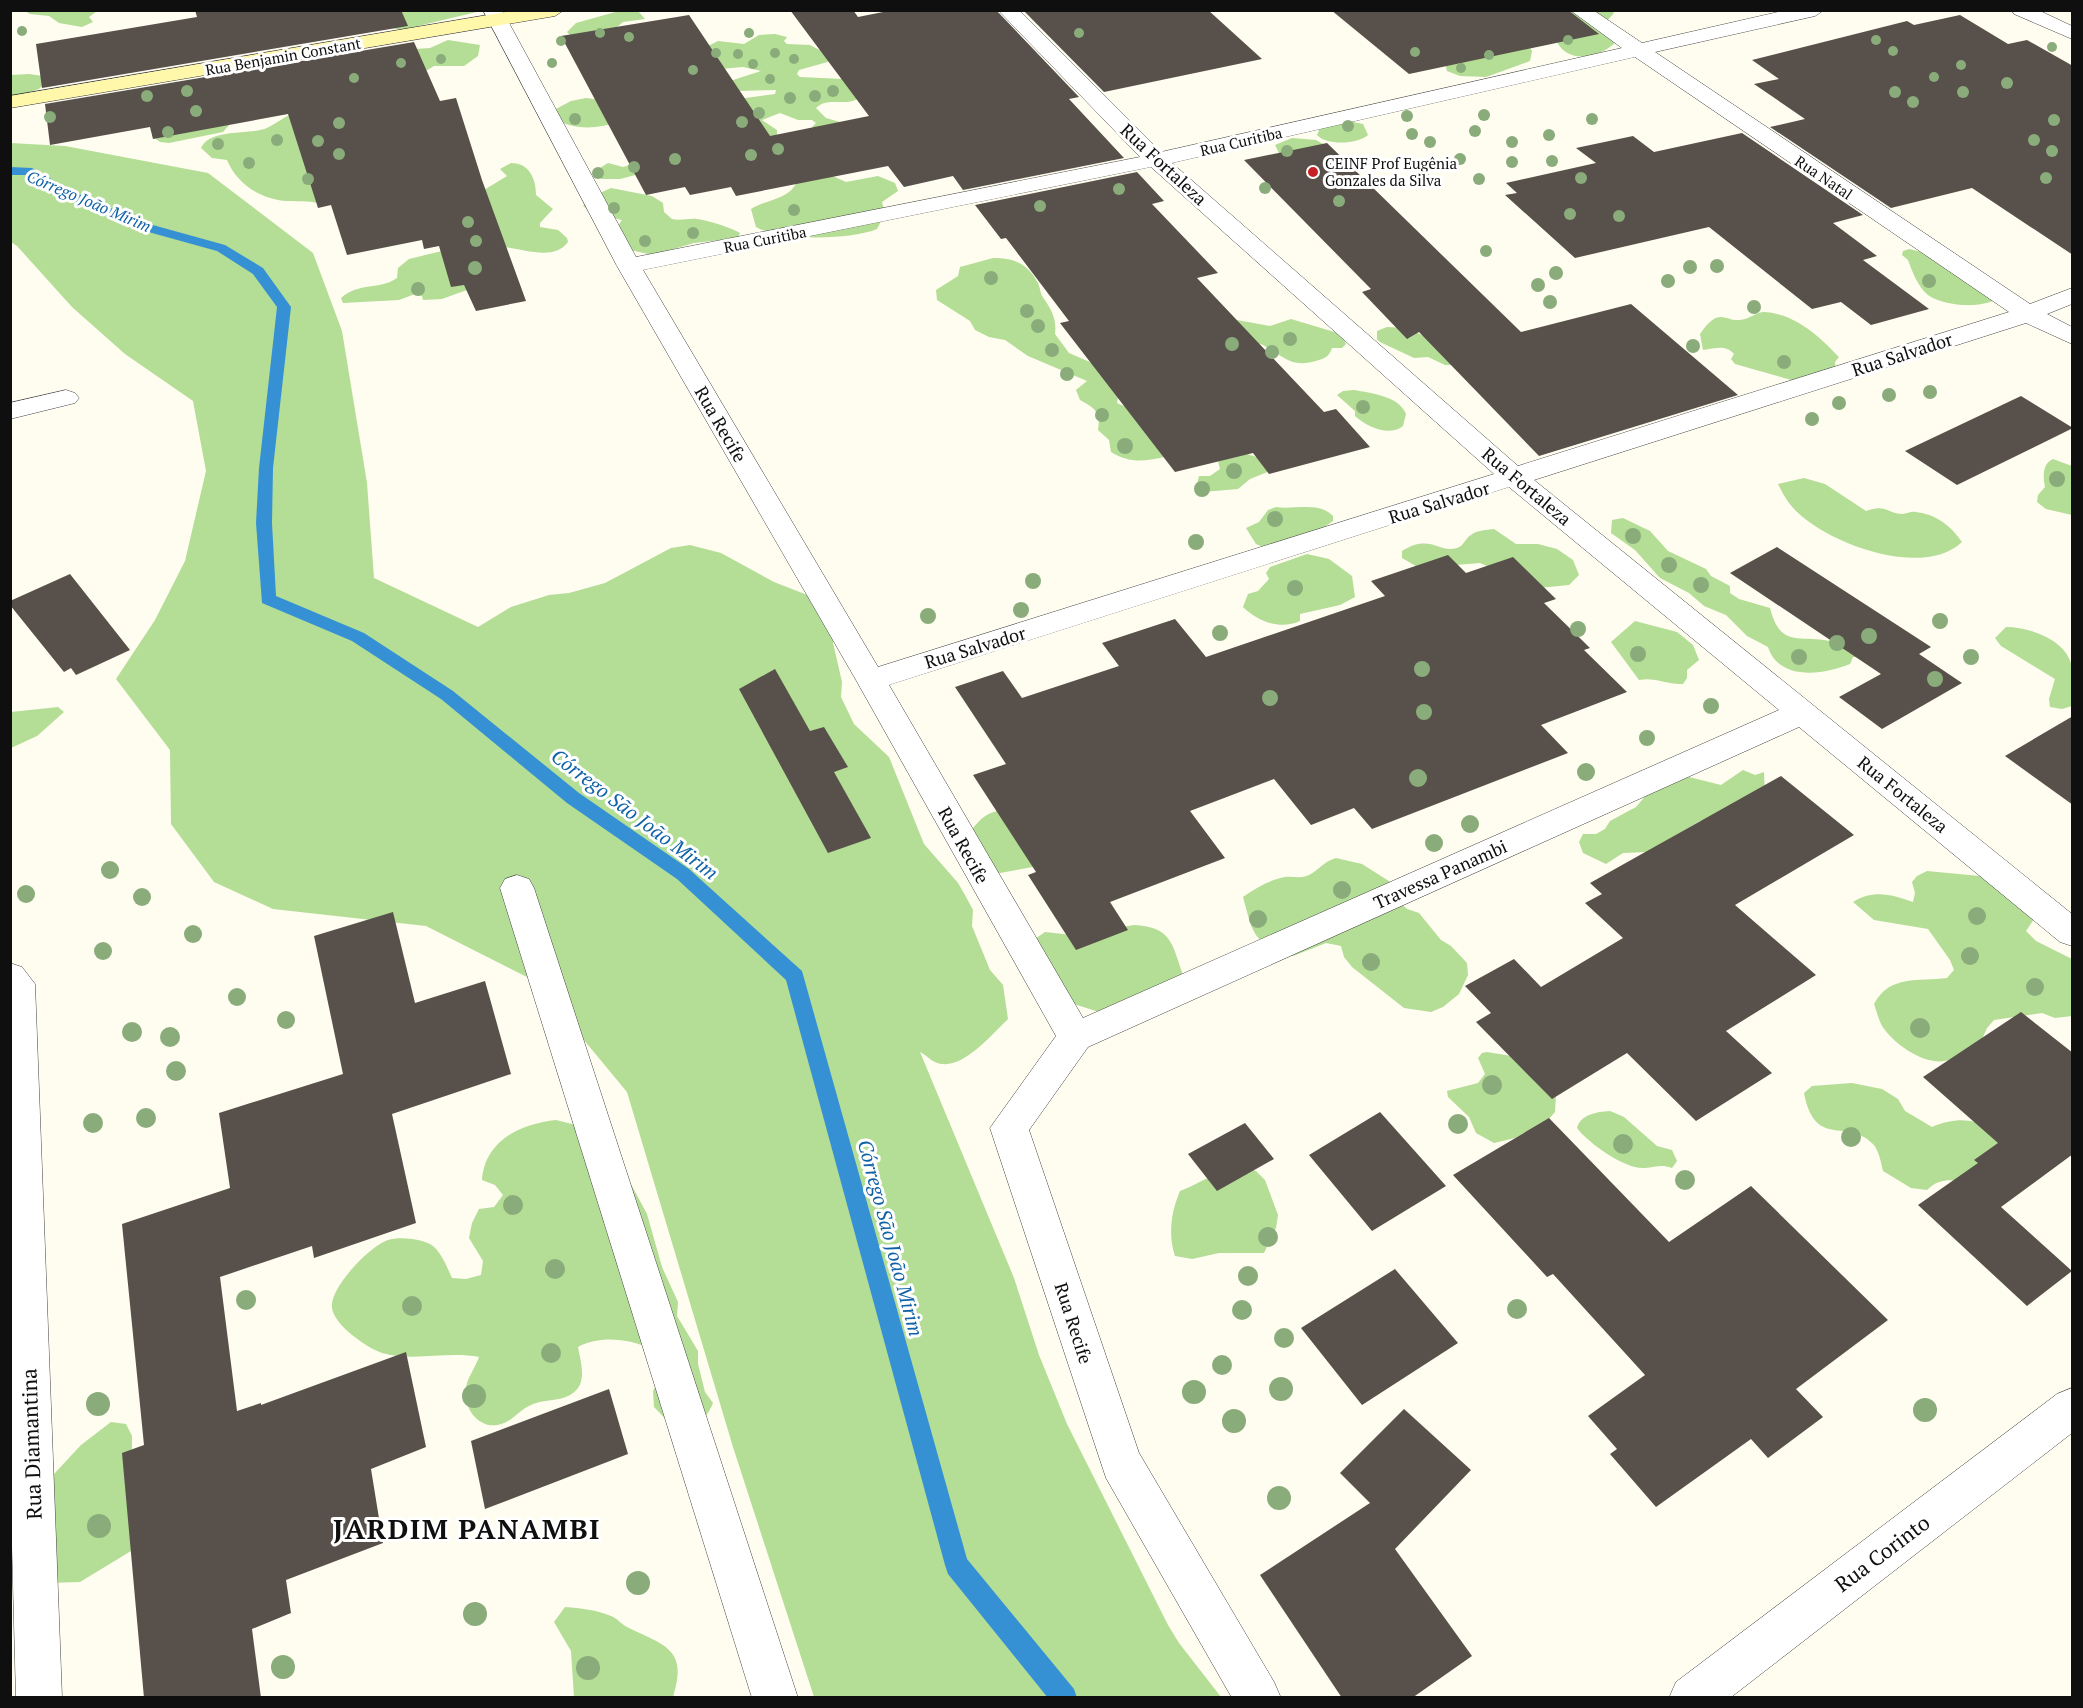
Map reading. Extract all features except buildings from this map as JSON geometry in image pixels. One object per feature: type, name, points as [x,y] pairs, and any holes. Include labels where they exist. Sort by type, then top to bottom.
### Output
[{"type":"street","name":"Rua Benjamin Constant","points":[[10,102],[495,15],[555,10]]},
{"type":"street","name":"Rua Fortaleza","points":[[1007,10],[1156,160],[1515,477],[2073,933]]},
{"type":"street","name":"Rua Natal","points":[[1579,10],[2028,314],[2073,338]]},
{"type":"street","name":"Rua Curitiba","points":[[629,266],[1156,160],[1815,10]]},
{"type":"street","points":[[2021,10],[2073,33]]},
{"type":"street","name":"Rua Recife","points":[[495,15],[629,266],[871,680],[1075,1037],[1009,1128],[1121,1463],[1258,1698]]},
{"type":"street","name":"Rua Salvador","points":[[871,680],[2028,314],[2073,295]]},
{"type":"street","points":[[10,411],[66,398]]},
{"type":"street","name":"Travessa Panambi","points":[[1075,1037],[1804,712]]},
{"type":"street","points":[[518,888],[775,1698]]},
{"type":"street","name":"Rua Diamantina","points":[[10,977],[17,984],[39,1698]]},
{"type":"street","name":"Rua Corinto","points":[[1692,1698],[2073,1408]]},
{"type":"green space","points":[[25,11],[97,11],[89,17],[93,22],[82,27],[59,23],[49,16],[30,14]]},
{"type":"green space","points":[[392,11],[481,11],[401,30],[388,27]]},
{"type":"green space","points":[[619,11],[638,11],[645,19],[623,22],[616,28],[570,35],[567,32],[576,23]]},
{"type":"green space","points":[[1507,11],[1612,11],[1614,13],[1607,21],[1615,43],[1593,55],[1568,54],[1557,42]]},
{"type":"green space","points":[[775,34],[787,37],[784,41],[787,44],[810,45],[825,53],[831,61],[799,70],[797,74],[800,77],[843,79],[861,96],[850,102],[827,102],[816,108],[826,118],[847,124],[813,130],[812,127],[816,123],[812,120],[798,120],[780,113],[762,120],[777,130],[777,138],[620,179],[602,179],[592,173],[608,163],[623,167],[653,158],[738,99],[775,94],[776,90],[738,91],[730,81],[761,71],[743,67],[720,69],[702,49],[718,41],[744,44],[759,35]]},
{"type":"green space","points":[[448,40],[480,45],[478,56],[464,66],[434,66],[424,72],[415,49],[430,48]]},
{"type":"green space","points":[[1530,48],[1532,51],[1530,61],[1486,77],[1460,76],[1447,71],[1445,63]]},
{"type":"green space","points":[[11,75],[43,76],[46,82],[39,89],[11,98]]},
{"type":"green space","points":[[586,98],[601,100],[621,121],[582,127],[559,121],[554,110],[571,101]]},
{"type":"green space","points":[[296,112],[325,205],[277,200],[259,193],[243,183],[231,169],[227,160],[212,158],[201,148],[213,137],[267,128]]},
{"type":"green space","points":[[1348,121],[1363,124],[1368,135],[1350,142],[1335,142],[1322,139],[1317,135],[1320,128]]},
{"type":"green space","points":[[230,124],[223,132],[169,143],[160,142],[152,136],[153,131]]},
{"type":"green space","points":[[1292,138],[1316,140],[1325,145],[1281,157],[1275,145]]},
{"type":"green space","points":[[10,143],[65,146],[208,173],[313,253],[342,331],[367,483],[374,578],[478,627],[511,607],[549,595],[569,593],[605,583],[671,548],[690,545],[721,553],[774,582],[815,598],[835,629],[833,643],[842,682],[841,697],[854,724],[889,757],[924,844],[958,883],[965,895],[973,910],[972,926],[990,970],[1003,985],[1008,1019],[975,1051],[965,1058],[945,1064],[933,1061],[920,1052],[1014,1278],[1039,1355],[1067,1424],[1168,1625],[1179,1643],[1221,1697],[814,1697],[733,1447],[627,1092],[535,981],[426,926],[273,909],[214,882],[171,824],[170,750],[116,679],[155,620],[185,561],[206,471],[193,401],[125,354],[72,307],[11,242]]},
{"type":"green space","points":[[511,163],[527,169],[533,177],[536,195],[553,209],[540,223],[540,227],[558,230],[567,238],[568,242],[562,248],[546,253],[503,247],[484,190],[507,176],[500,169]]},
{"type":"green space","points":[[828,174],[846,182],[878,176],[895,183],[898,191],[882,202],[885,214],[877,229],[834,237],[798,237],[767,232],[756,227],[751,209],[789,192],[797,181]]},
{"type":"green space","points":[[611,188],[652,196],[663,203],[664,212],[672,219],[701,220],[740,233],[738,238],[694,243],[653,255],[630,250],[616,229],[622,220],[593,213],[583,206],[591,197]]},
{"type":"green space","points":[[1909,249],[1926,253],[1996,299],[1981,304],[1962,305],[1943,302],[1928,295],[1918,283],[1908,260],[1902,255],[1903,251]]},
{"type":"green space","points":[[446,250],[467,290],[442,299],[423,300],[422,296],[415,294],[399,300],[343,303],[341,298],[348,293],[384,284],[397,278],[398,268],[409,259]]},
{"type":"green space","points":[[993,258],[1019,263],[1034,276],[1053,314],[1055,334],[1069,353],[1099,366],[1119,391],[1117,403],[1133,410],[1164,457],[1136,461],[1111,452],[1109,440],[1098,430],[1099,419],[1096,411],[1080,400],[1076,390],[1087,381],[1028,356],[1005,340],[989,337],[975,330],[970,321],[937,300],[936,290],[958,276],[960,267]]},
{"type":"green space","points":[[1763,312],[1785,316],[1814,333],[1839,357],[1835,362],[1836,373],[1795,381],[1735,364],[1731,359],[1734,354],[1727,349],[1703,350],[1700,334],[1713,319],[1723,317],[1738,320]]},
{"type":"green space","points":[[1291,319],[1341,334],[1346,344],[1342,348],[1332,348],[1326,357],[1321,359],[1294,362],[1263,345],[1244,342],[1237,320],[1270,326]]},
{"type":"green space","points":[[1387,327],[1418,333],[1433,343],[1454,365],[1445,365],[1428,357],[1414,358],[1380,342],[1377,339],[1377,331]]},
{"type":"green space","points":[[1354,390],[1384,396],[1397,403],[1406,414],[1403,426],[1385,431],[1360,420],[1355,416],[1355,411],[1337,395],[1343,391]]},
{"type":"green space","points":[[1237,451],[1266,460],[1270,471],[1250,479],[1238,489],[1203,492],[1196,488],[1199,476],[1210,476],[1220,469],[1217,457]]},
{"type":"green space","points":[[2053,459],[2072,466],[2072,515],[2046,509],[2037,502],[2038,495],[2045,487],[2045,467]]},
{"type":"green space","points":[[1804,478],[1825,484],[1866,511],[1882,509],[1904,514],[1914,512],[1930,515],[1948,526],[1962,542],[1945,553],[1924,557],[1901,557],[1877,553],[1853,545],[1830,535],[1811,523],[1788,502],[1778,484]]},
{"type":"green space","points":[[1276,507],[1314,507],[1327,511],[1333,516],[1333,521],[1323,528],[1265,548],[1256,544],[1246,528],[1259,522],[1268,510]]},
{"type":"green space","points":[[1623,518],[1650,531],[1668,551],[1706,569],[1711,576],[1730,586],[1730,593],[1739,599],[1770,608],[1780,630],[1787,635],[1794,638],[1833,642],[1838,636],[1865,657],[1853,657],[1850,664],[1827,671],[1803,672],[1782,666],[1768,647],[1747,636],[1726,615],[1704,606],[1689,593],[1660,578],[1635,550],[1611,533],[1612,520]]},
{"type":"green space","points":[[1494,529],[1516,544],[1538,544],[1557,549],[1573,560],[1579,575],[1569,585],[1539,588],[1480,563],[1419,568],[1402,558],[1402,551],[1412,546],[1427,544],[1457,548],[1473,533]]},
{"type":"green space","points":[[1307,554],[1329,559],[1352,576],[1355,597],[1340,605],[1300,614],[1300,621],[1285,625],[1270,623],[1256,617],[1243,607],[1248,594],[1258,591],[1269,579],[1266,573],[1270,567]]},
{"type":"green space","points":[[1635,621],[1677,632],[1693,645],[1699,660],[1687,670],[1687,678],[1683,684],[1639,680],[1611,642]]},
{"type":"green space","points":[[2006,627],[2026,629],[2046,637],[2063,649],[2069,658],[2073,672],[2072,706],[2062,709],[2050,707],[2049,699],[2055,679],[2001,646],[1995,638]]},
{"type":"green space","points":[[58,707],[64,712],[37,736],[11,748],[11,712]]},
{"type":"green space","points":[[1743,770],[1755,775],[1764,772],[1765,796],[1721,816],[1700,821],[1647,852],[1623,853],[1606,864],[1583,853],[1579,842],[1583,834],[1596,834],[1605,829],[1610,821],[1636,807],[1648,793],[1685,776],[1721,785]]},
{"type":"green space","points":[[1018,808],[1038,866],[1000,873],[988,869],[970,832],[990,813]]},
{"type":"green space","points":[[1336,858],[1362,864],[1392,883],[1398,901],[1407,909],[1419,913],[1441,940],[1451,946],[1467,963],[1468,975],[1459,994],[1443,1007],[1431,1012],[1404,1008],[1352,967],[1344,957],[1341,946],[1326,943],[1293,956],[1269,946],[1257,936],[1243,897],[1274,880],[1309,875]]},
{"type":"green space","points":[[1927,871],[1990,877],[2036,916],[2026,931],[2036,941],[2072,959],[2072,1016],[2055,1018],[2042,1013],[1994,1020],[1987,1028],[1979,1046],[1953,1059],[1940,1061],[1931,1061],[1913,1054],[1890,1036],[1881,1024],[1874,1004],[1881,994],[1888,988],[1906,981],[1947,978],[1954,970],[1950,960],[1928,929],[1874,920],[1853,902],[1868,896],[1883,894],[1913,902],[1915,893],[1912,882],[1917,876]]},
{"type":"green space","points":[[1134,925],[1156,929],[1169,939],[1183,975],[1099,1012],[1074,1004],[1035,939],[1045,932],[1072,935]]},
{"type":"green space","points":[[1482,1053],[1517,1057],[1556,1094],[1555,1112],[1548,1120],[1515,1138],[1494,1143],[1476,1133],[1469,1117],[1448,1097],[1447,1091],[1478,1083],[1485,1074],[1478,1058]]},
{"type":"green space","points":[[1852,1083],[1882,1089],[1898,1099],[1905,1111],[1932,1127],[1955,1121],[1976,1122],[2005,1137],[2014,1145],[1977,1184],[1950,1180],[1938,1182],[1927,1190],[1911,1188],[1883,1171],[1875,1147],[1863,1136],[1824,1127],[1816,1121],[1809,1110],[1804,1093],[1812,1086]]},
{"type":"green space","points":[[1610,1111],[1624,1117],[1657,1146],[1672,1150],[1677,1161],[1672,1168],[1662,1166],[1645,1168],[1628,1165],[1598,1148],[1577,1128],[1586,1117]]},
{"type":"green space","points":[[556,1120],[584,1127],[611,1147],[647,1214],[662,1267],[678,1302],[677,1316],[698,1351],[698,1364],[705,1392],[713,1403],[707,1415],[694,1425],[676,1430],[654,1407],[653,1391],[661,1377],[652,1349],[643,1346],[625,1341],[605,1340],[578,1347],[582,1379],[573,1393],[531,1405],[504,1423],[488,1425],[475,1417],[467,1403],[467,1383],[479,1357],[455,1355],[406,1357],[382,1353],[352,1335],[334,1315],[333,1300],[344,1279],[371,1250],[388,1240],[405,1238],[433,1246],[444,1261],[452,1278],[466,1279],[481,1275],[483,1261],[469,1238],[472,1223],[479,1209],[494,1207],[503,1195],[495,1185],[482,1180],[490,1154],[507,1136],[518,1130]]},
{"type":"green space","points":[[1243,1166],[1256,1171],[1265,1180],[1278,1215],[1276,1228],[1264,1253],[1219,1253],[1192,1259],[1175,1256],[1172,1224],[1174,1207],[1180,1191],[1219,1173]]},
{"type":"green space","points":[[111,1422],[126,1424],[132,1436],[131,1551],[80,1582],[46,1583],[41,1488],[81,1445]]},
{"type":"green space","points":[[565,1607],[600,1612],[611,1616],[670,1650],[678,1668],[673,1697],[574,1697],[571,1651],[554,1622]]},
{"type":"waterway","name":"Córrego São João Mirim","points":[[10,171],[28,171],[68,194],[138,225],[221,248],[258,271],[284,307],[266,468],[264,523],[268,599],[358,637],[447,695],[573,798],[683,874],[795,976],[957,1565],[1065,1698]]},
{"type":"place","name":"CEINF Prof Eugênia Gonzales da Silva","points":[[1313,172]]},
{"type":"district","name":"JARDIM PANAMBI","points":[[467,1528]]},
{"type":"water label","name":"Córrego João Mirim","points":[[89,201]]}]
